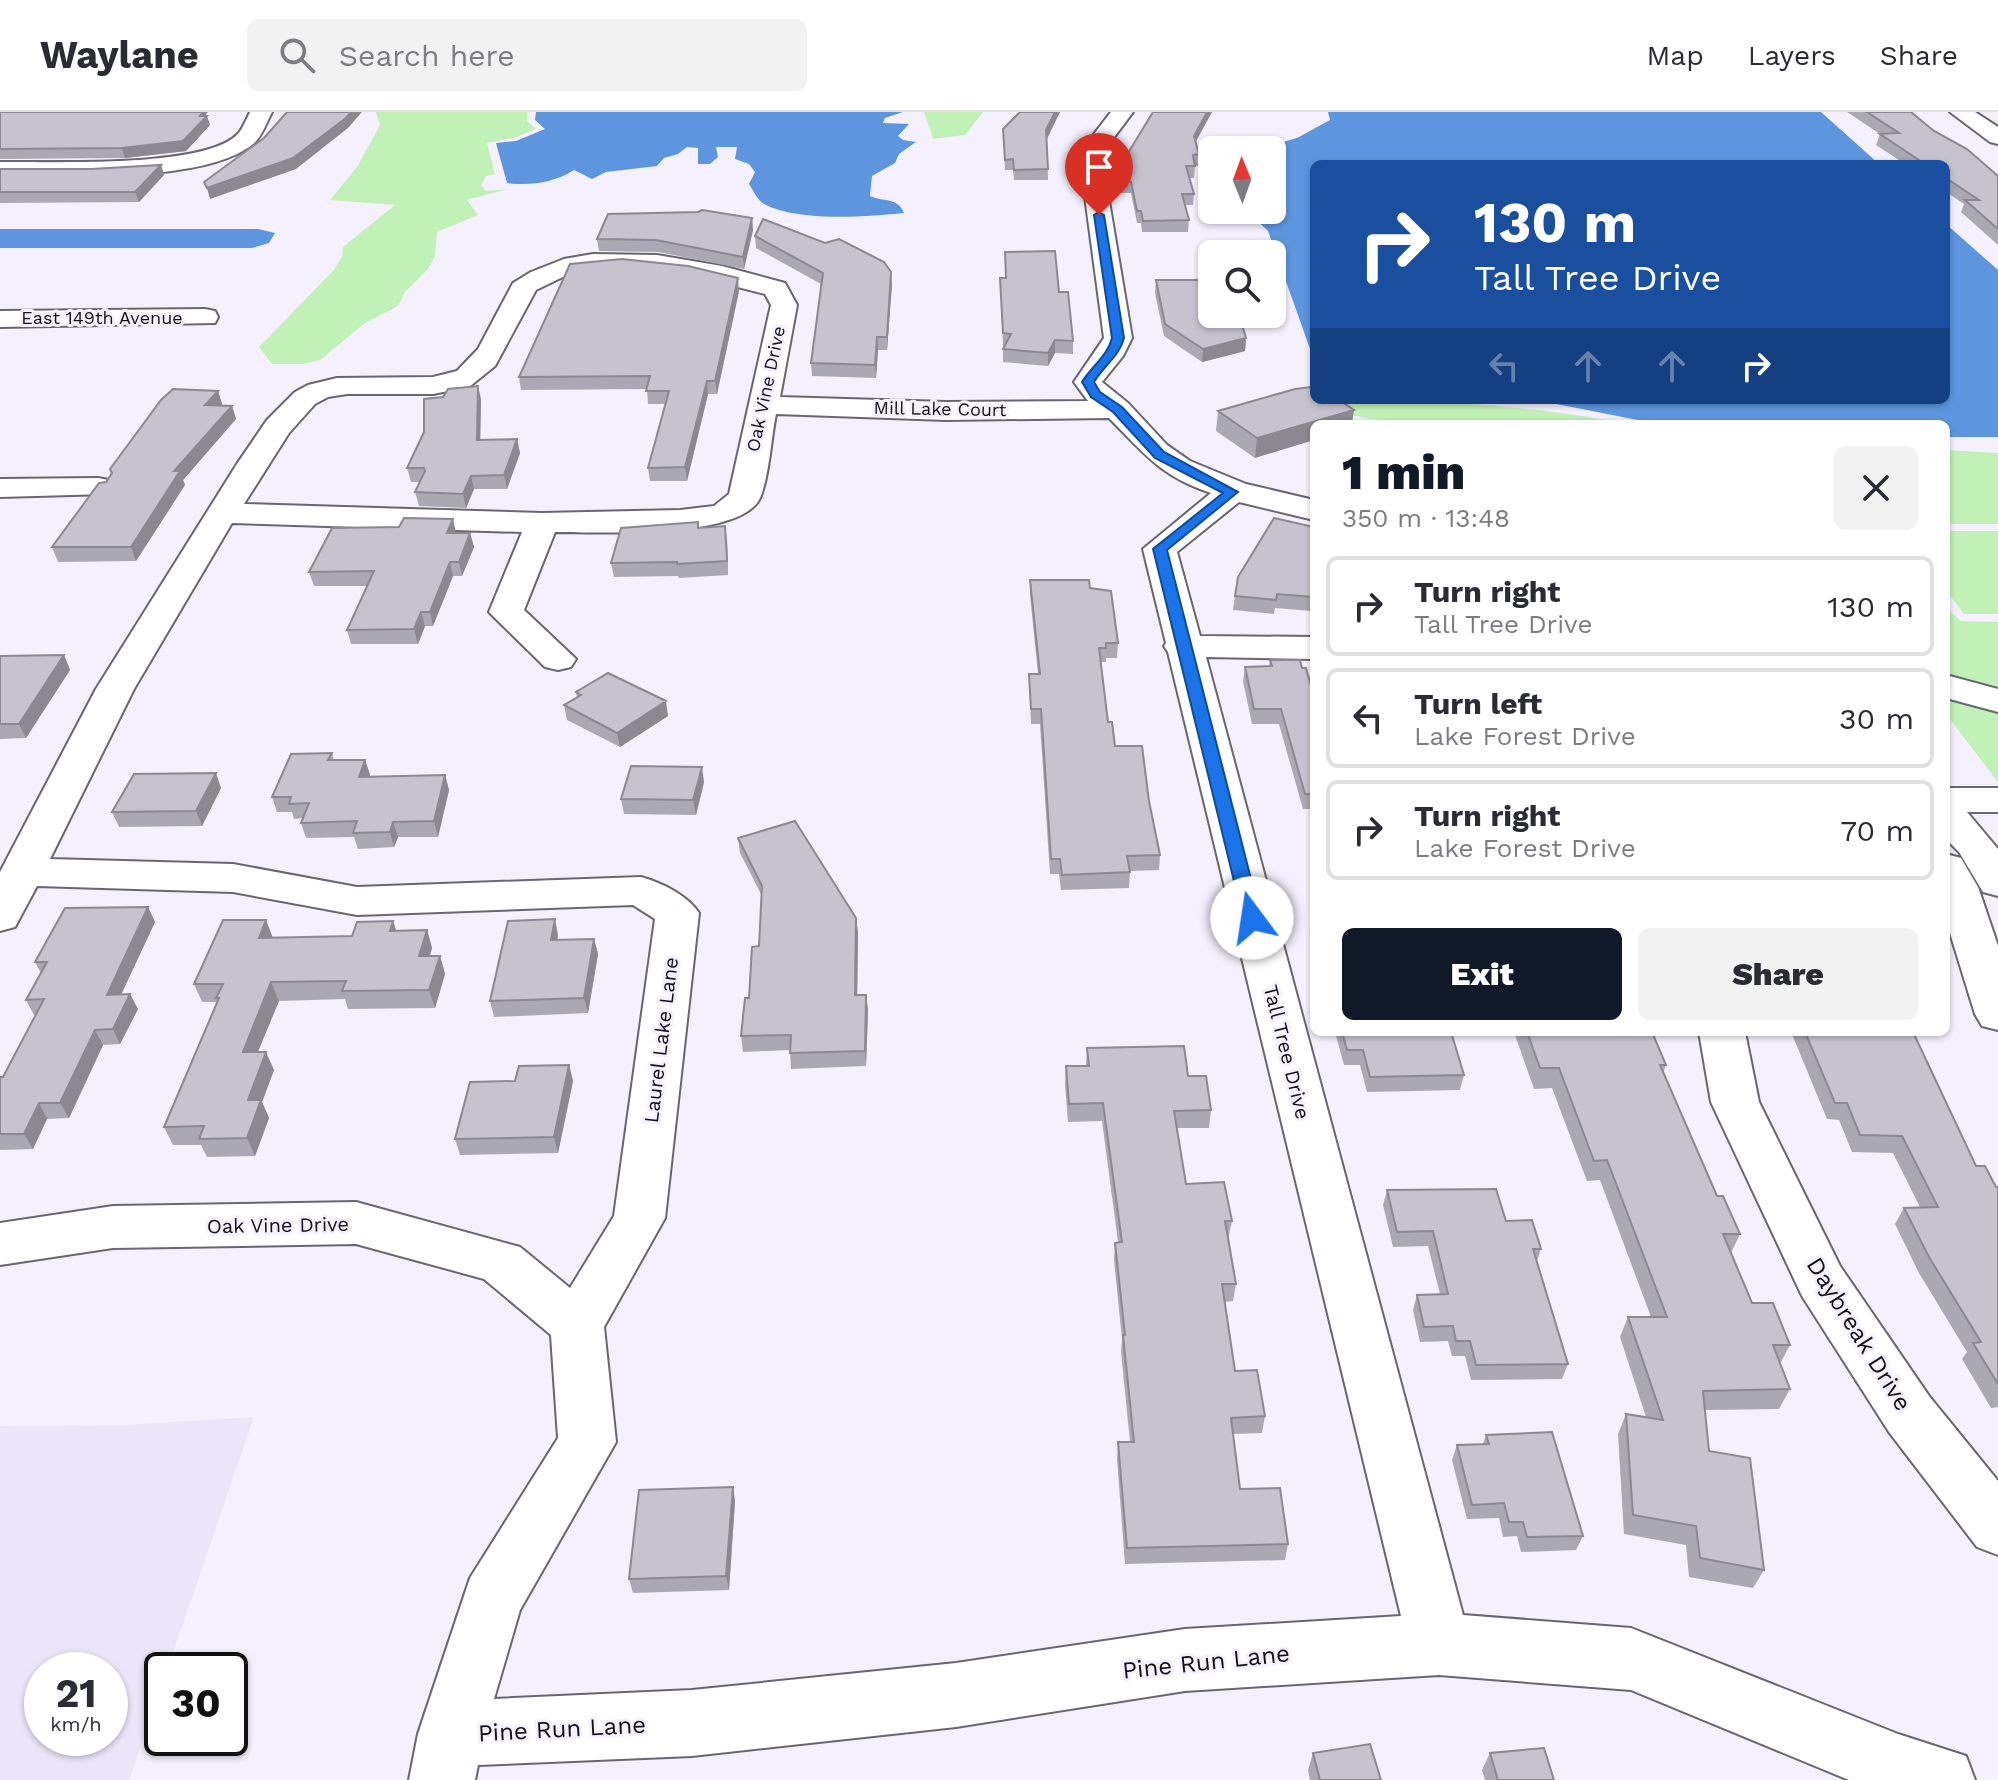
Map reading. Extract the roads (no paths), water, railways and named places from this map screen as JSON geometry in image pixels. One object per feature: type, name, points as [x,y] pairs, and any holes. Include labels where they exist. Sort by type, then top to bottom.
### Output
[{"type":"street","points":[[0,169],[171,166],[214,154],[246,139],[261,112]]},
{"type":"street","points":[[1122,112],[1095,147],[1091,159],[1118,338],[1114,352],[1098,365],[1088,382],[1095,394],[1118,409],[1160,455],[1232,492],[1310,509]]},
{"type":"street","points":[[1961,112],[1998,137]]},
{"type":"street","name":"Oak Vine Drive","points":[[0,917],[115,689],[222,513],[294,404],[317,392],[355,385],[440,385],[465,378],[482,365],[523,288],[550,271],[580,263],[620,259],[754,281],[776,289],[784,305],[744,498],[723,514],[680,520],[542,523],[222,513]]},
{"type":"street","name":"East 149th Avenue","points":[[0,319],[205,317]]},
{"type":"street","name":"Mill Lake Court","points":[[763,405],[946,411],[1118,409]]},
{"type":"street","points":[[0,488],[98,487]]},
{"type":"street","name":"Tall Tree Drive","points":[[1232,492],[1160,549],[1182,646],[1439,1644]]},
{"type":"street","points":[[542,523],[506,612],[558,659]]},
{"type":"street","points":[[1182,646],[1310,648]]},
{"type":"street","points":[[1950,687],[1998,701]]},
{"type":"street","points":[[1950,800],[1998,800]]},
{"type":"street","points":[[1950,818],[1974,844],[1998,882]]},
{"type":"street","name":"Laurel Lake Lane","points":[[21,872],[233,878],[357,901],[641,891],[677,913],[639,1218],[577,1325]]},
{"type":"street","points":[[1950,875],[1989,956],[1998,1014]]},
{"type":"street","name":"Daybreak Drive","points":[[1723,1036],[1735,1102],[1821,1281],[1909,1414],[1998,1527]]},
{"type":"street","name":"Oak Vine Drive","points":[[0,1244],[113,1227],[356,1223],[501,1262],[577,1325]]},
{"type":"street","points":[[446,1757],[492,1599],[587,1442],[577,1325]]},
{"type":"street","name":"Pine Run Lane","points":[[446,1757],[692,1723],[956,1695],[1185,1660],[1439,1644],[1631,1659],[1898,1767],[1942,1780]]},
{"type":"water","points":[[536,112],[903,112],[885,118],[883,123],[909,124],[898,136],[916,142],[899,154],[895,163],[872,176],[870,196],[898,204],[904,213],[832,217],[778,210],[764,204],[755,195],[749,184],[755,172],[749,164],[735,159],[737,147],[716,147],[718,157],[710,164],[698,164],[698,148],[687,147],[678,154],[664,158],[657,166],[606,172],[592,179],[574,170],[541,182],[507,183],[496,143],[516,141],[545,129],[535,120]]},
{"type":"water","points":[[1328,112],[1821,112],[1875,160],[1310,160],[1310,349],[1286,281],[1286,240],[1271,240],[1261,224],[1286,224],[1286,141],[1330,120]]},
{"type":"water","points":[[1950,228],[1998,270],[1998,437],[1950,437],[1950,420],[1638,420],[1556,404],[1950,404]]},
{"type":"water","points":[[0,229],[258,229],[275,233],[269,243],[252,248],[0,248]]}]
